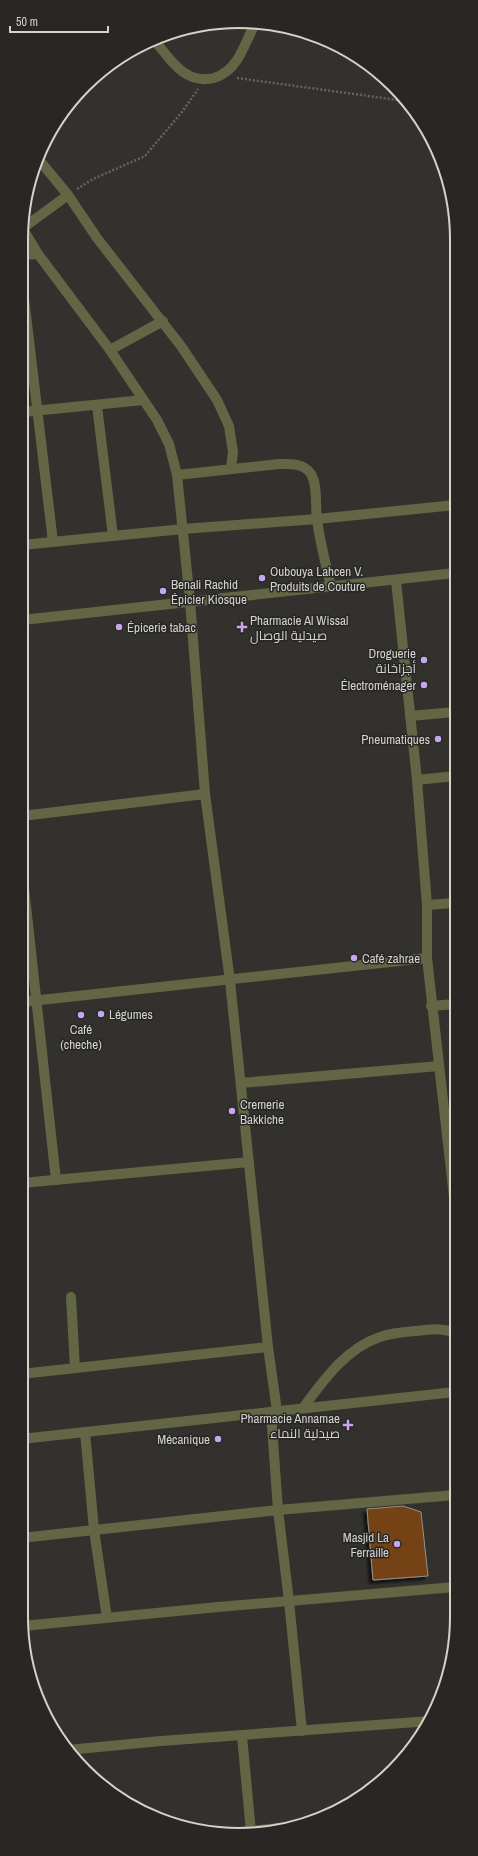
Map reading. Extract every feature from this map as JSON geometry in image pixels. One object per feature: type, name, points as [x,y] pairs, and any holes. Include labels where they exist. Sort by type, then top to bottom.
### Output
[{"type":"street","points":[[158,44],[175,65],[184,73],[204,80],[223,76],[237,60],[253,28]]},
{"type":"street","points":[[42,163],[68,195],[97,238],[181,346],[217,400],[229,426],[233,452],[231,468]]},
{"type":"street","points":[[28,224],[68,195]]},
{"type":"street","points":[[28,237],[38,254],[110,350],[157,420],[169,444],[177,475],[190,601],[205,794],[230,981],[268,1347],[274,1412],[278,1510],[302,1731]]},
{"type":"street","points":[[28,255],[38,254]]},
{"type":"street","points":[[110,350],[162,321]]},
{"type":"street","points":[[28,330],[53,542]]},
{"type":"street","points":[[28,411],[96,406],[143,400]]},
{"type":"street","points":[[96,406],[113,536]]},
{"type":"street","points":[[177,475],[279,464],[296,464],[305,468],[311,474],[315,490],[317,519],[331,587]]},
{"type":"street","points":[[442,506],[450,502]]},
{"type":"street","points":[[28,544],[183,529],[317,519],[450,505]]},
{"type":"street","points":[[28,619],[450,574]]},
{"type":"street","points":[[396,580],[417,780],[427,904],[427,958],[431,1006],[450,1162]]},
{"type":"street","points":[[410,716],[450,712]]},
{"type":"street","points":[[417,780],[450,777]]},
{"type":"street","points":[[28,815],[205,794]]},
{"type":"street","points":[[427,904],[450,903]]},
{"type":"street","points":[[28,926],[56,1180]]},
{"type":"street","points":[[28,1002],[230,981],[427,958]]},
{"type":"street","points":[[431,1006],[450,1004]]},
{"type":"street","points":[[241,1082],[439,1066]]},
{"type":"street","points":[[28,1182],[249,1162]]},
{"type":"street","points":[[71,1297],[75,1368]]},
{"type":"street","points":[[303,1408],[332,1371],[374,1339],[395,1333],[433,1329],[450,1332]]},
{"type":"street","points":[[28,1373],[268,1347]]},
{"type":"street","points":[[28,1438],[450,1393]]},
{"type":"street","points":[[85,1432],[94,1530],[107,1618]]},
{"type":"street","points":[[28,1537],[278,1510],[450,1495]]},
{"type":"street","points":[[28,1626],[450,1587]]},
{"type":"street","points":[[75,1749],[161,1741],[422,1722]]},
{"type":"street","points":[[242,1736],[251,1828]]},
{"type":"path","points":[[223,76],[398,100]]},
{"type":"path","points":[[68,195],[93,179],[145,156],[182,112],[204,80]]},
{"type":"building","name":"Masjid La Ferraille","points":[[403,1506],[421,1512],[428,1576],[373,1580],[367,1509]]},
{"type":"place","name":"Oubouya Lahcen V. Produits de Couture","points":[[262,578]]},
{"type":"place","name":"Benali Rachid Épicier Kiosque","points":[[163,591]]},
{"type":"place","name":"Épicerie tabac","points":[[119,627]]},
{"type":"place","name":"Pharmacie Al Wissal صيدلية الوصال","points":[[242,627]]},
{"type":"place","name":"Droguerie أجزاخانة","points":[[424,660]]},
{"type":"place","name":"Électroménager","points":[[424,685]]},
{"type":"place","name":"Pneumatiques","points":[[438,739]]},
{"type":"place","name":"Café zahrae","points":[[354,958]]},
{"type":"place","name":"Légumes","points":[[101,1014]]},
{"type":"place","name":"Café (cheche)","points":[[81,1015]]},
{"type":"place","name":"Cremerie Bakkiche","points":[[232,1111]]},
{"type":"place","name":"Pharmacie Annamae صيدلية النماء","points":[[348,1425]]},
{"type":"place","name":"Mécanique","points":[[218,1439]]},
{"type":"place","name":"Masjid La Ferraille","points":[[397,1544]]}]
